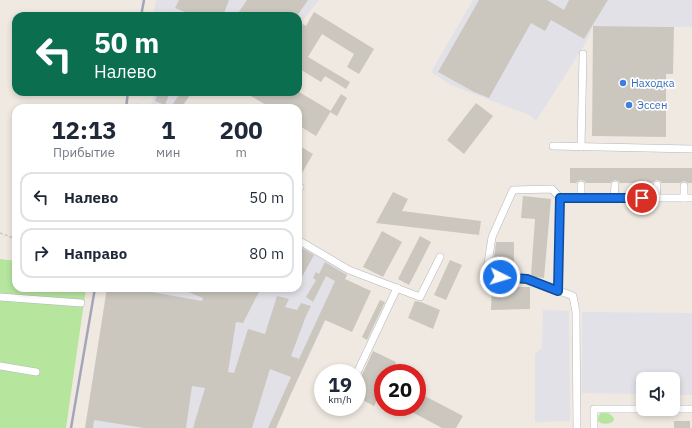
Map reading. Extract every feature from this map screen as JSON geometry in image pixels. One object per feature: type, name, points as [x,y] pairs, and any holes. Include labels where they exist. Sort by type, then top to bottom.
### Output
[{"type":"lane","points":[[582,147],[583,54]]},
{"type":"lane","points":[[553,146],[692,149]]},
{"type":"lane","points":[[581,185],[581,198]]},
{"type":"lane","points":[[614,198],[615,185]]},
{"type":"lane","points":[[656,185],[656,198]]},
{"type":"lane","points":[[684,186],[684,198]]},
{"type":"lane","points":[[558,291],[560,198],[552,189],[513,190],[492,237],[486,276],[527,279],[558,291],[573,296],[576,312],[577,428]]},
{"type":"lane","points":[[560,198],[692,198]]},
{"type":"lane","points":[[302,242],[349,270],[420,297],[440,257]]},
{"type":"lane","points":[[361,364],[397,288]]},
{"type":"lane","points":[[0,297],[81,303]]},
{"type":"lane","points":[[0,366],[36,372]]},
{"type":"lane","points":[[594,428],[594,409],[636,409]]},
{"type":"lane","points":[[680,409],[692,409]]},
{"type":"path","points":[[0,233],[12,238]]},
{"type":"shaded area","points":[[156,0],[319,0],[302,21],[302,12],[154,12]]},
{"type":"shaded area","points":[[473,0],[692,0],[692,27],[593,26],[587,41],[536,121],[529,115],[451,85],[431,72]]},
{"type":"shaded area","points":[[153,96],[189,96],[184,104],[151,104]]},
{"type":"shaded area","points":[[302,247],[348,273],[276,428],[85,428],[106,292],[302,292]]},
{"type":"shaded area","points":[[543,310],[569,311],[570,421],[535,422],[535,354],[542,348]]},
{"type":"shaded area","points":[[582,312],[692,313],[692,395],[680,395],[680,372],[636,372],[636,394],[582,393]]},
{"type":"green space","points":[[0,259],[12,260],[12,292],[85,292],[66,428],[0,428]]},
{"type":"green space","points":[[601,413],[610,414],[614,420],[606,424],[599,422],[597,419]]},
{"type":"building","points":[[179,0],[229,0],[224,12],[184,12],[175,8]]},
{"type":"building","points":[[247,0],[308,0],[300,12],[239,12]]},
{"type":"building","points":[[479,0],[547,0],[564,10],[569,0],[608,0],[584,39],[551,20],[545,31],[531,23],[489,98],[474,92],[438,72]]},
{"type":"building","points":[[314,12],[374,49],[359,74],[347,67],[354,54],[322,34],[308,57],[350,82],[346,89],[325,76],[321,82],[302,70],[302,26],[303,24],[306,26]]},
{"type":"building","name":"Эссен","points":[[593,26],[674,27],[673,74],[666,74],[666,137],[592,136]]},
{"type":"building","points":[[302,94],[331,111],[316,136],[302,127],[302,104],[264,104],[251,96],[302,96]]},
{"type":"building","points":[[341,94],[347,98],[337,116],[330,112]]},
{"type":"building","points":[[157,96],[168,96],[165,104],[155,101]]},
{"type":"building","points":[[178,96],[189,96],[184,104],[173,104]]},
{"type":"building","points":[[476,103],[493,116],[464,154],[447,140]]},
{"type":"building","points":[[302,147],[313,154],[302,173]]},
{"type":"building","points":[[570,168],[692,168],[692,183],[684,181],[680,183],[662,183],[657,180],[652,183],[620,183],[615,180],[610,183],[586,183],[581,180],[576,183],[570,183]]},
{"type":"building","points":[[393,192],[408,199],[402,211],[481,221],[479,235],[376,223]]},
{"type":"building","points":[[523,196],[551,199],[544,278],[531,275],[535,219],[521,218]]},
{"type":"building","points":[[382,231],[402,242],[383,277],[363,267]]},
{"type":"building","points":[[420,236],[431,242],[409,285],[398,279]]},
{"type":"building","points":[[496,242],[514,242],[514,271],[494,270]]},
{"type":"building","points":[[302,248],[314,255],[302,277]]},
{"type":"building","points":[[450,260],[462,265],[446,300],[434,295]]},
{"type":"building","points":[[325,262],[347,275],[345,279],[371,291],[352,332],[325,320],[276,428],[268,428],[291,377],[270,369],[252,428],[193,428],[205,388],[192,386],[186,428],[144,428],[94,420],[93,428],[85,428],[106,292],[151,292],[202,301],[203,298],[189,292],[259,292],[243,323],[236,322],[228,372],[234,373],[248,329],[265,334],[277,296],[289,299],[285,307],[297,310],[301,303],[311,306],[291,356],[299,359],[335,281],[326,276],[313,302],[306,297],[316,280],[313,278],[316,272],[319,274]]},
{"type":"building","points":[[492,287],[530,287],[530,309],[491,310]]},
{"type":"building","points":[[380,300],[385,302],[367,340],[362,337]]},
{"type":"building","points":[[415,301],[440,310],[433,329],[408,318]]},
{"type":"building","points":[[373,351],[396,362],[395,364],[374,364],[374,406],[366,402],[366,366]]},
{"type":"building","points":[[426,397],[463,416],[456,428],[442,428],[420,416],[426,416]]},
{"type":"building","points":[[674,421],[690,421],[690,428],[674,428]]},
{"type":"railway","points":[[142,12],[144,0]]},
{"type":"railway","points":[[126,104],[128,96]]},
{"type":"railway","points":[[71,428],[94,292]]},
{"type":"place","name":"Находка","points":[[623,83]]},
{"type":"place","name":"Эссен","points":[[629,105]]},
{"type":"route","points":[[500,277],[527,279],[558,291],[560,198],[642,198]]}]
